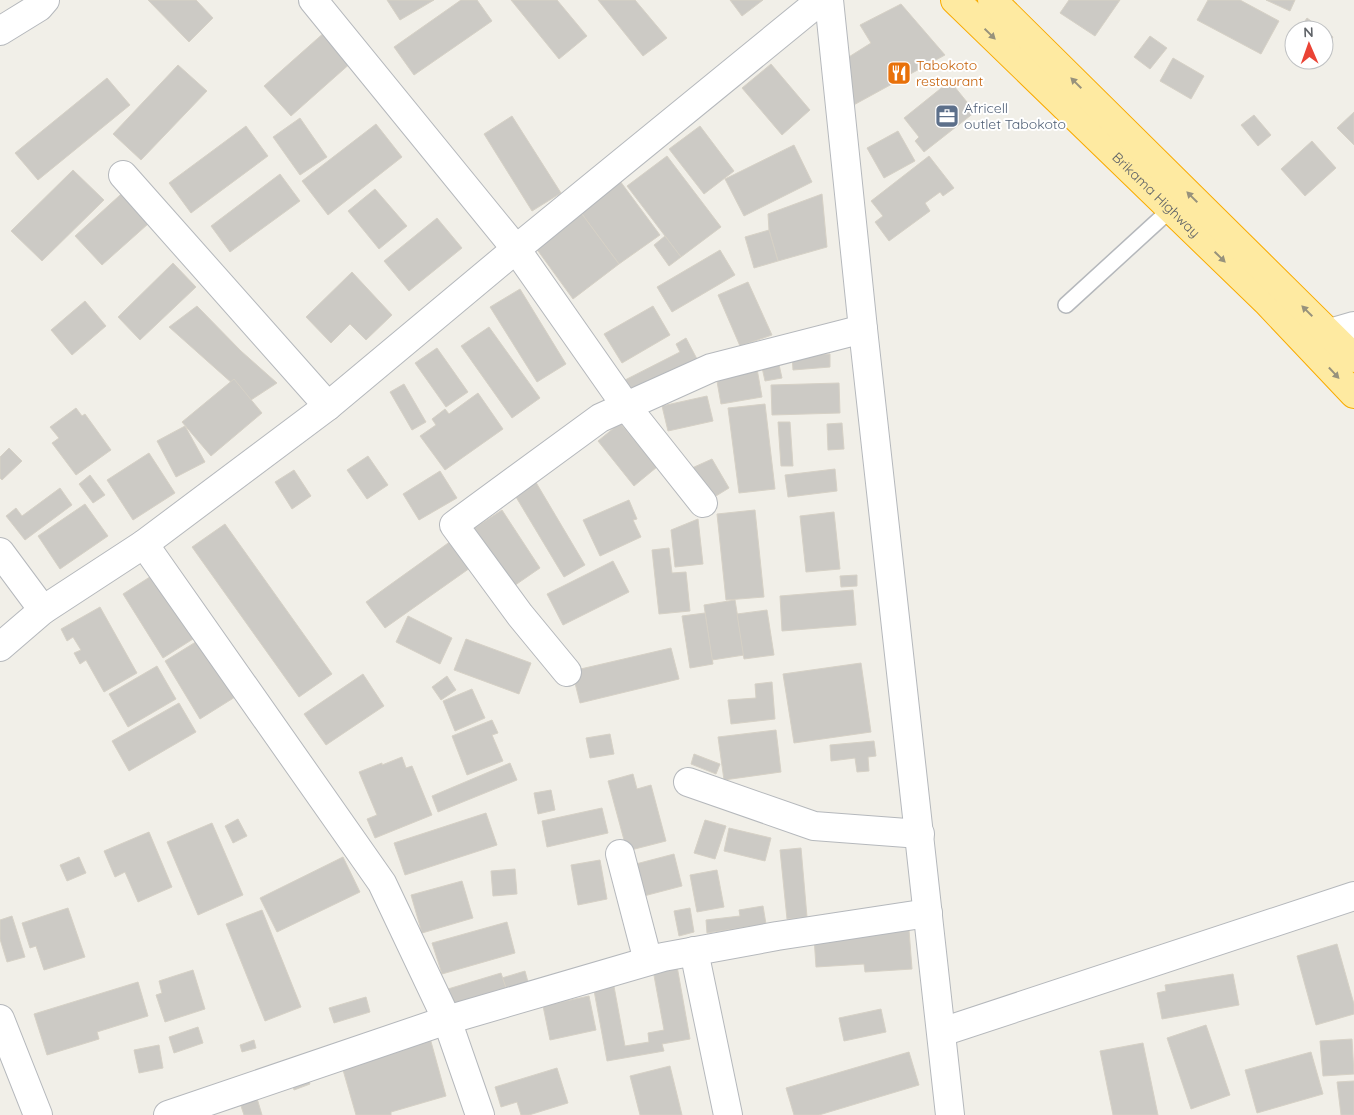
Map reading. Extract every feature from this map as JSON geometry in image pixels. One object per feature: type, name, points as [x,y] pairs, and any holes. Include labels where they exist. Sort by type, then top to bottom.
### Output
[{"type":"highway","name":"Brikama Highway","points":[[956,0],[1267,302],[1354,394]]},
{"type":"highway","name":"Brikama Highway","points":[[992,0],[1342,330],[1354,358]]},
{"type":"street","points":[[0,31],[39,7],[46,0]]},
{"type":"street","points":[[313,0],[516,248],[626,406],[703,503]]},
{"type":"street","points":[[0,647],[43,610],[144,544],[328,406],[516,248],[821,0]]},
{"type":"street","points":[[829,0],[863,329],[950,1115]]},
{"type":"street","points":[[123,175],[328,406]]},
{"type":"street","points":[[567,672],[520,615],[454,525],[600,418],[711,368],[863,329]]},
{"type":"street","points":[[144,544],[382,883],[447,1020],[480,1115]]},
{"type":"street","points":[[0,552],[43,610]]},
{"type":"street","points":[[688,782],[814,826],[920,834]]},
{"type":"street","points":[[620,854],[648,961]]},
{"type":"street","points":[[942,1032],[1354,896]]},
{"type":"street","points":[[168,1115],[447,1020],[648,961],[777,936],[928,913]]},
{"type":"street","points":[[694,952],[728,1115]]},
{"type":"street","points":[[0,1019],[38,1115]]},
{"type":"lane","points":[[1066,305],[1171,209]]},
{"type":"building","points":[[148,0],[196,0],[213,18],[189,42]]},
{"type":"building","points":[[387,0],[434,0],[400,20]]},
{"type":"building","points":[[461,0],[477,0],[492,21],[414,75],[394,47]]},
{"type":"building","points":[[511,0],[557,0],[587,36],[559,59]]},
{"type":"building","points":[[598,0],[635,0],[667,38],[643,56]]},
{"type":"building","points":[[730,0],[763,0],[742,16]]},
{"type":"building","points":[[1069,0],[1120,0],[1095,36],[1060,13]]},
{"type":"building","points":[[1208,0],[1240,0],[1279,21],[1261,54],[1197,20]]},
{"type":"building","points":[[1266,0],[1295,0],[1290,11]]},
{"type":"building","points":[[901,4],[945,55],[850,107],[844,60],[871,43],[860,25]]},
{"type":"building","points":[[326,31],[353,61],[291,116],[264,86]]},
{"type":"building","points":[[1150,36],[1167,48],[1150,69],[1134,57]]},
{"type":"building","points":[[1173,58],[1204,76],[1191,99],[1160,81]]},
{"type":"building","points":[[771,64],[810,110],[782,135],[742,88]]},
{"type":"building","points":[[178,65],[207,91],[141,160],[113,134]]},
{"type":"building","points":[[107,78],[130,105],[38,180],[15,153]]},
{"type":"building","points":[[950,81],[975,112],[924,152],[915,141],[919,137],[904,118]]},
{"type":"building","points":[[1354,112],[1354,145],[1337,128]]},
{"type":"building","points":[[1254,115],[1271,135],[1258,146],[1241,125]]},
{"type":"building","points":[[512,116],[561,193],[532,211],[484,134]]},
{"type":"building","points":[[300,118],[327,157],[300,175],[273,137]]},
{"type":"building","points":[[376,124],[402,157],[328,215],[302,181]]},
{"type":"building","points":[[246,126],[268,156],[191,213],[169,183]]},
{"type":"building","points":[[700,126],[734,171],[704,194],[669,149]]},
{"type":"building","points":[[898,131],[915,161],[884,178],[867,148]]},
{"type":"building","points":[[1312,141],[1336,168],[1305,196],[1281,169]]},
{"type":"building","points":[[794,145],[812,182],[744,216],[725,179]]},
{"type":"building","points":[[667,156],[721,227],[681,257],[627,186]]},
{"type":"building","points":[[929,156],[954,188],[943,196],[940,192],[925,203],[930,211],[889,241],[875,222],[883,216],[871,201]]},
{"type":"building","points":[[73,170],[104,200],[42,261],[11,231]]},
{"type":"building","points":[[280,174],[300,201],[230,252],[211,226]]},
{"type":"building","points":[[620,181],[660,235],[619,264],[579,210]]},
{"type":"building","points":[[130,186],[157,216],[102,265],[75,236]]},
{"type":"building","points":[[375,189],[407,226],[379,249],[348,211]]},
{"type":"building","points":[[822,194],[827,247],[778,261],[769,230],[768,214]]},
{"type":"building","points":[[579,210],[619,264],[573,299],[533,244]]},
{"type":"building","points":[[437,218],[462,248],[409,291],[384,261]]},
{"type":"building","points":[[769,230],[778,261],[754,268],[745,237]]},
{"type":"building","points":[[665,236],[681,257],[669,266],[654,245]]},
{"type":"building","points":[[720,250],[735,275],[672,312],[657,287]]},
{"type":"building","points":[[173,263],[196,287],[140,340],[118,317]]},
{"type":"building","points":[[352,272],[392,315],[366,340],[350,324],[331,343],[306,317]]},
{"type":"building","points":[[748,282],[772,335],[740,346],[718,295]]},
{"type":"building","points":[[520,289],[566,364],[537,382],[490,307]]},
{"type":"building","points":[[85,301],[106,326],[72,355],[51,330]]},
{"type":"building","points":[[197,306],[241,351],[277,383],[251,400],[169,327]]},
{"type":"building","points":[[653,306],[670,335],[622,363],[604,334]]},
{"type":"building","points":[[489,327],[540,398],[512,418],[461,346]]},
{"type":"building","points":[[686,338],[697,359],[631,392],[625,380],[680,352],[676,344]]},
{"type":"building","points":[[437,348],[468,392],[446,407],[415,363]]},
{"type":"building","points":[[830,354],[830,367],[793,370],[792,356]]},
{"type":"building","points":[[778,360],[782,378],[765,381],[761,363]]},
{"type":"building","points":[[756,363],[762,397],[721,404],[715,370]]},
{"type":"building","points":[[234,379],[262,413],[211,456],[182,422]]},
{"type":"building","points":[[839,383],[840,413],[772,415],[771,385]]},
{"type":"building","points":[[404,384],[426,422],[412,430],[390,392]]},
{"type":"building","points":[[478,393],[503,429],[445,470],[420,436],[436,425],[432,419],[445,409],[449,414]]},
{"type":"building","points":[[707,396],[713,421],[668,431],[662,406]]},
{"type":"building","points":[[765,404],[775,489],[739,493],[728,408]]},
{"type":"building","points":[[76,408],[82,416],[85,414],[111,450],[76,475],[52,443],[59,438],[50,427]]},
{"type":"building","points":[[778,422],[790,422],[793,466],[781,466]]},
{"type":"building","points":[[620,423],[657,467],[634,486],[598,441]]},
{"type":"building","points":[[842,423],[844,449],[828,450],[827,424]]},
{"type":"building","points":[[185,426],[205,462],[176,477],[157,441]]},
{"type":"building","points":[[9,448],[22,461],[2,480],[0,478],[0,457]]},
{"type":"building","points":[[149,453],[175,493],[133,520],[107,480]]},
{"type":"building","points":[[368,456],[388,485],[367,499],[347,470]]},
{"type":"building","points":[[712,459],[729,488],[711,499],[692,468]]},
{"type":"building","points":[[835,469],[837,491],[788,497],[785,475]]},
{"type":"building","points":[[294,470],[311,496],[292,509],[275,482]]},
{"type":"building","points":[[440,471],[457,498],[419,520],[403,494]]},
{"type":"building","points":[[531,474],[585,565],[564,577],[510,487]]},
{"type":"building","points":[[90,475],[105,495],[93,503],[79,484]]},
{"type":"building","points":[[60,488],[72,505],[25,540],[6,516],[16,508],[22,516]]},
{"type":"building","points":[[629,500],[637,519],[633,520],[641,537],[600,556],[583,520]]},
{"type":"building","points":[[85,504],[108,536],[60,569],[38,536]]},
{"type":"building","points":[[502,510],[540,568],[511,588],[473,529]]},
{"type":"building","points":[[755,510],[764,597],[726,600],[717,514]]},
{"type":"building","points":[[834,512],[840,569],[806,572],[800,516]]},
{"type":"building","points":[[698,519],[703,564],[675,567],[671,530]]},
{"type":"building","points":[[225,524],[332,674],[299,697],[192,547]]},
{"type":"building","points":[[451,541],[470,568],[385,628],[366,602]]},
{"type":"building","points":[[669,548],[672,573],[686,572],[690,611],[659,614],[652,550]]},
{"type":"building","points":[[613,561],[629,592],[563,625],[547,594]]},
{"type":"building","points":[[153,575],[193,639],[163,658],[123,594]]},
{"type":"building","points":[[857,575],[857,586],[841,587],[840,576]]},
{"type":"building","points":[[853,590],[856,625],[782,631],[780,596]]},
{"type":"building","points":[[735,600],[744,655],[712,660],[704,605]]},
{"type":"building","points":[[100,607],[137,673],[104,692],[86,660],[80,664],[74,653],[81,650],[73,637],[67,641],[61,629]]},
{"type":"building","points":[[767,610],[774,655],[744,659],[737,614]]},
{"type":"building","points":[[705,613],[713,664],[690,668],[682,616]]},
{"type":"building","points":[[408,616],[452,638],[440,664],[396,642]]},
{"type":"building","points":[[207,635],[243,692],[200,719],[165,661]]},
{"type":"building","points":[[466,639],[531,663],[519,694],[454,670]]},
{"type":"building","points":[[671,648],[679,679],[580,703],[572,671]]},
{"type":"building","points":[[861,663],[871,732],[794,743],[783,674]]},
{"type":"building","points":[[157,666],[176,699],[128,727],[109,694]]},
{"type":"building","points":[[363,674],[384,706],[326,745],[304,714]]},
{"type":"building","points":[[447,676],[456,690],[441,700],[432,687]]},
{"type":"building","points":[[772,682],[775,719],[731,724],[728,700],[756,698],[755,684]]},
{"type":"building","points":[[472,689],[485,718],[455,731],[443,701]]},
{"type":"building","points":[[179,703],[196,732],[129,771],[112,741]]},
{"type":"building","points":[[492,720],[498,733],[492,735],[503,761],[467,775],[452,736]]},
{"type":"building","points":[[776,730],[781,772],[724,780],[718,737]]},
{"type":"building","points":[[610,734],[614,754],[590,758],[586,738]]},
{"type":"building","points":[[874,741],[876,756],[868,757],[869,771],[857,772],[855,758],[831,761],[830,745]]},
{"type":"building","points":[[694,754],[720,764],[716,774],[691,764]]},
{"type":"building","points":[[402,757],[406,768],[412,766],[432,815],[375,838],[367,819],[377,815],[359,772]]},
{"type":"building","points":[[510,763],[517,780],[438,812],[432,796]]},
{"type":"building","points":[[633,774],[637,789],[651,785],[666,841],[627,851],[608,781]]},
{"type":"building","points":[[551,790],[555,810],[538,814],[534,793]]},
{"type":"building","points":[[602,808],[608,833],[547,847],[542,821]]},
{"type":"building","points":[[486,813],[497,845],[405,875],[394,843]]},
{"type":"building","points":[[238,819],[247,836],[233,843],[225,826]]},
{"type":"building","points":[[705,820],[726,826],[715,859],[694,853]]},
{"type":"building","points":[[212,823],[243,895],[198,915],[167,842]]},
{"type":"building","points":[[729,828],[771,838],[765,861],[724,851]]},
{"type":"building","points":[[149,832],[172,887],[138,902],[125,872],[115,877],[104,851]]},
{"type":"building","points":[[801,848],[807,917],[787,919],[780,850]]},
{"type":"building","points":[[674,854],[682,886],[640,897],[632,865]]},
{"type":"building","points":[[79,857],[86,873],[67,881],[60,865]]},
{"type":"building","points":[[343,857],[360,892],[277,932],[260,898]]},
{"type":"building","points":[[600,860],[607,899],[578,905],[571,865]]},
{"type":"building","points":[[515,869],[517,894],[493,896],[491,871]]},
{"type":"building","points":[[717,870],[724,907],[697,912],[690,875]]},
{"type":"building","points":[[462,881],[473,918],[422,933],[411,895]]},
{"type":"building","points":[[763,906],[766,924],[707,933],[706,920],[740,916],[739,910]]},
{"type":"building","points":[[68,908],[85,957],[44,970],[36,946],[30,948],[22,923]]},
{"type":"building","points":[[690,908],[694,932],[679,936],[674,911]]},
{"type":"building","points":[[262,910],[301,1007],[265,1021],[226,924]]},
{"type":"building","points":[[12,916],[25,957],[7,962],[0,939],[0,920]]},
{"type":"building","points":[[507,922],[515,953],[442,974],[432,943]]},
{"type":"building","points":[[909,930],[912,969],[865,972],[864,964],[816,967],[814,937]]},
{"type":"building","points":[[1337,944],[1354,1004],[1354,1014],[1316,1025],[1297,956]]},
{"type":"building","points":[[677,966],[690,1039],[662,1044],[664,1051],[607,1061],[593,985],[613,981],[625,1046],[649,1042],[648,1033],[664,1030],[653,970]]},
{"type":"building","points":[[193,970],[205,1009],[165,1022],[156,995],[162,993],[159,981]]},
{"type":"building","points":[[525,971],[528,982],[506,988],[502,978]]},
{"type":"building","points":[[501,973],[506,988],[453,1005],[448,989]]},
{"type":"building","points":[[1233,974],[1239,1005],[1162,1019],[1157,993],[1166,991],[1165,985]]},
{"type":"building","points":[[138,982],[148,1016],[97,1032],[99,1039],[47,1055],[34,1014]]},
{"type":"building","points":[[589,996],[596,1030],[550,1040],[543,1006]]},
{"type":"building","points":[[366,997],[370,1012],[334,1023],[329,1008]]},
{"type":"building","points":[[881,1009],[886,1032],[844,1041],[839,1018]]},
{"type":"building","points":[[1206,1025],[1230,1095],[1191,1109],[1167,1038]]},
{"type":"building","points":[[198,1027],[203,1043],[174,1053],[169,1037]]},
{"type":"building","points":[[430,1038],[446,1096],[391,1112],[391,1115],[356,1115],[341,1063]]},
{"type":"building","points":[[1352,1039],[1354,1074],[1323,1076],[1320,1041]]},
{"type":"building","points":[[254,1040],[256,1048],[242,1052],[240,1045]]},
{"type":"building","points":[[1143,1043],[1158,1115],[1113,1115],[1100,1051]]},
{"type":"building","points":[[159,1045],[163,1068],[139,1073],[134,1050]]},
{"type":"building","points":[[909,1052],[919,1085],[819,1115],[794,1115],[786,1088]]},
{"type":"building","points":[[1311,1052],[1323,1094],[1257,1113],[1245,1070]]},
{"type":"building","points":[[670,1066],[682,1115],[640,1115],[630,1076]]},
{"type":"building","points":[[557,1068],[568,1103],[529,1115],[521,1115],[517,1102],[501,1107],[495,1087]]},
{"type":"building","points":[[307,1075],[310,1084],[294,1090],[291,1079]]},
{"type":"building","points":[[1354,1081],[1354,1115],[1341,1115],[1337,1082]]},
{"type":"building","points":[[256,1095],[262,1115],[244,1115],[239,1100]]},
{"type":"place","name":"Tabokoto restaurant","points":[[899,73]]},
{"type":"place","name":"Africell outlet Tabokoto","points":[[947,116]]}]
